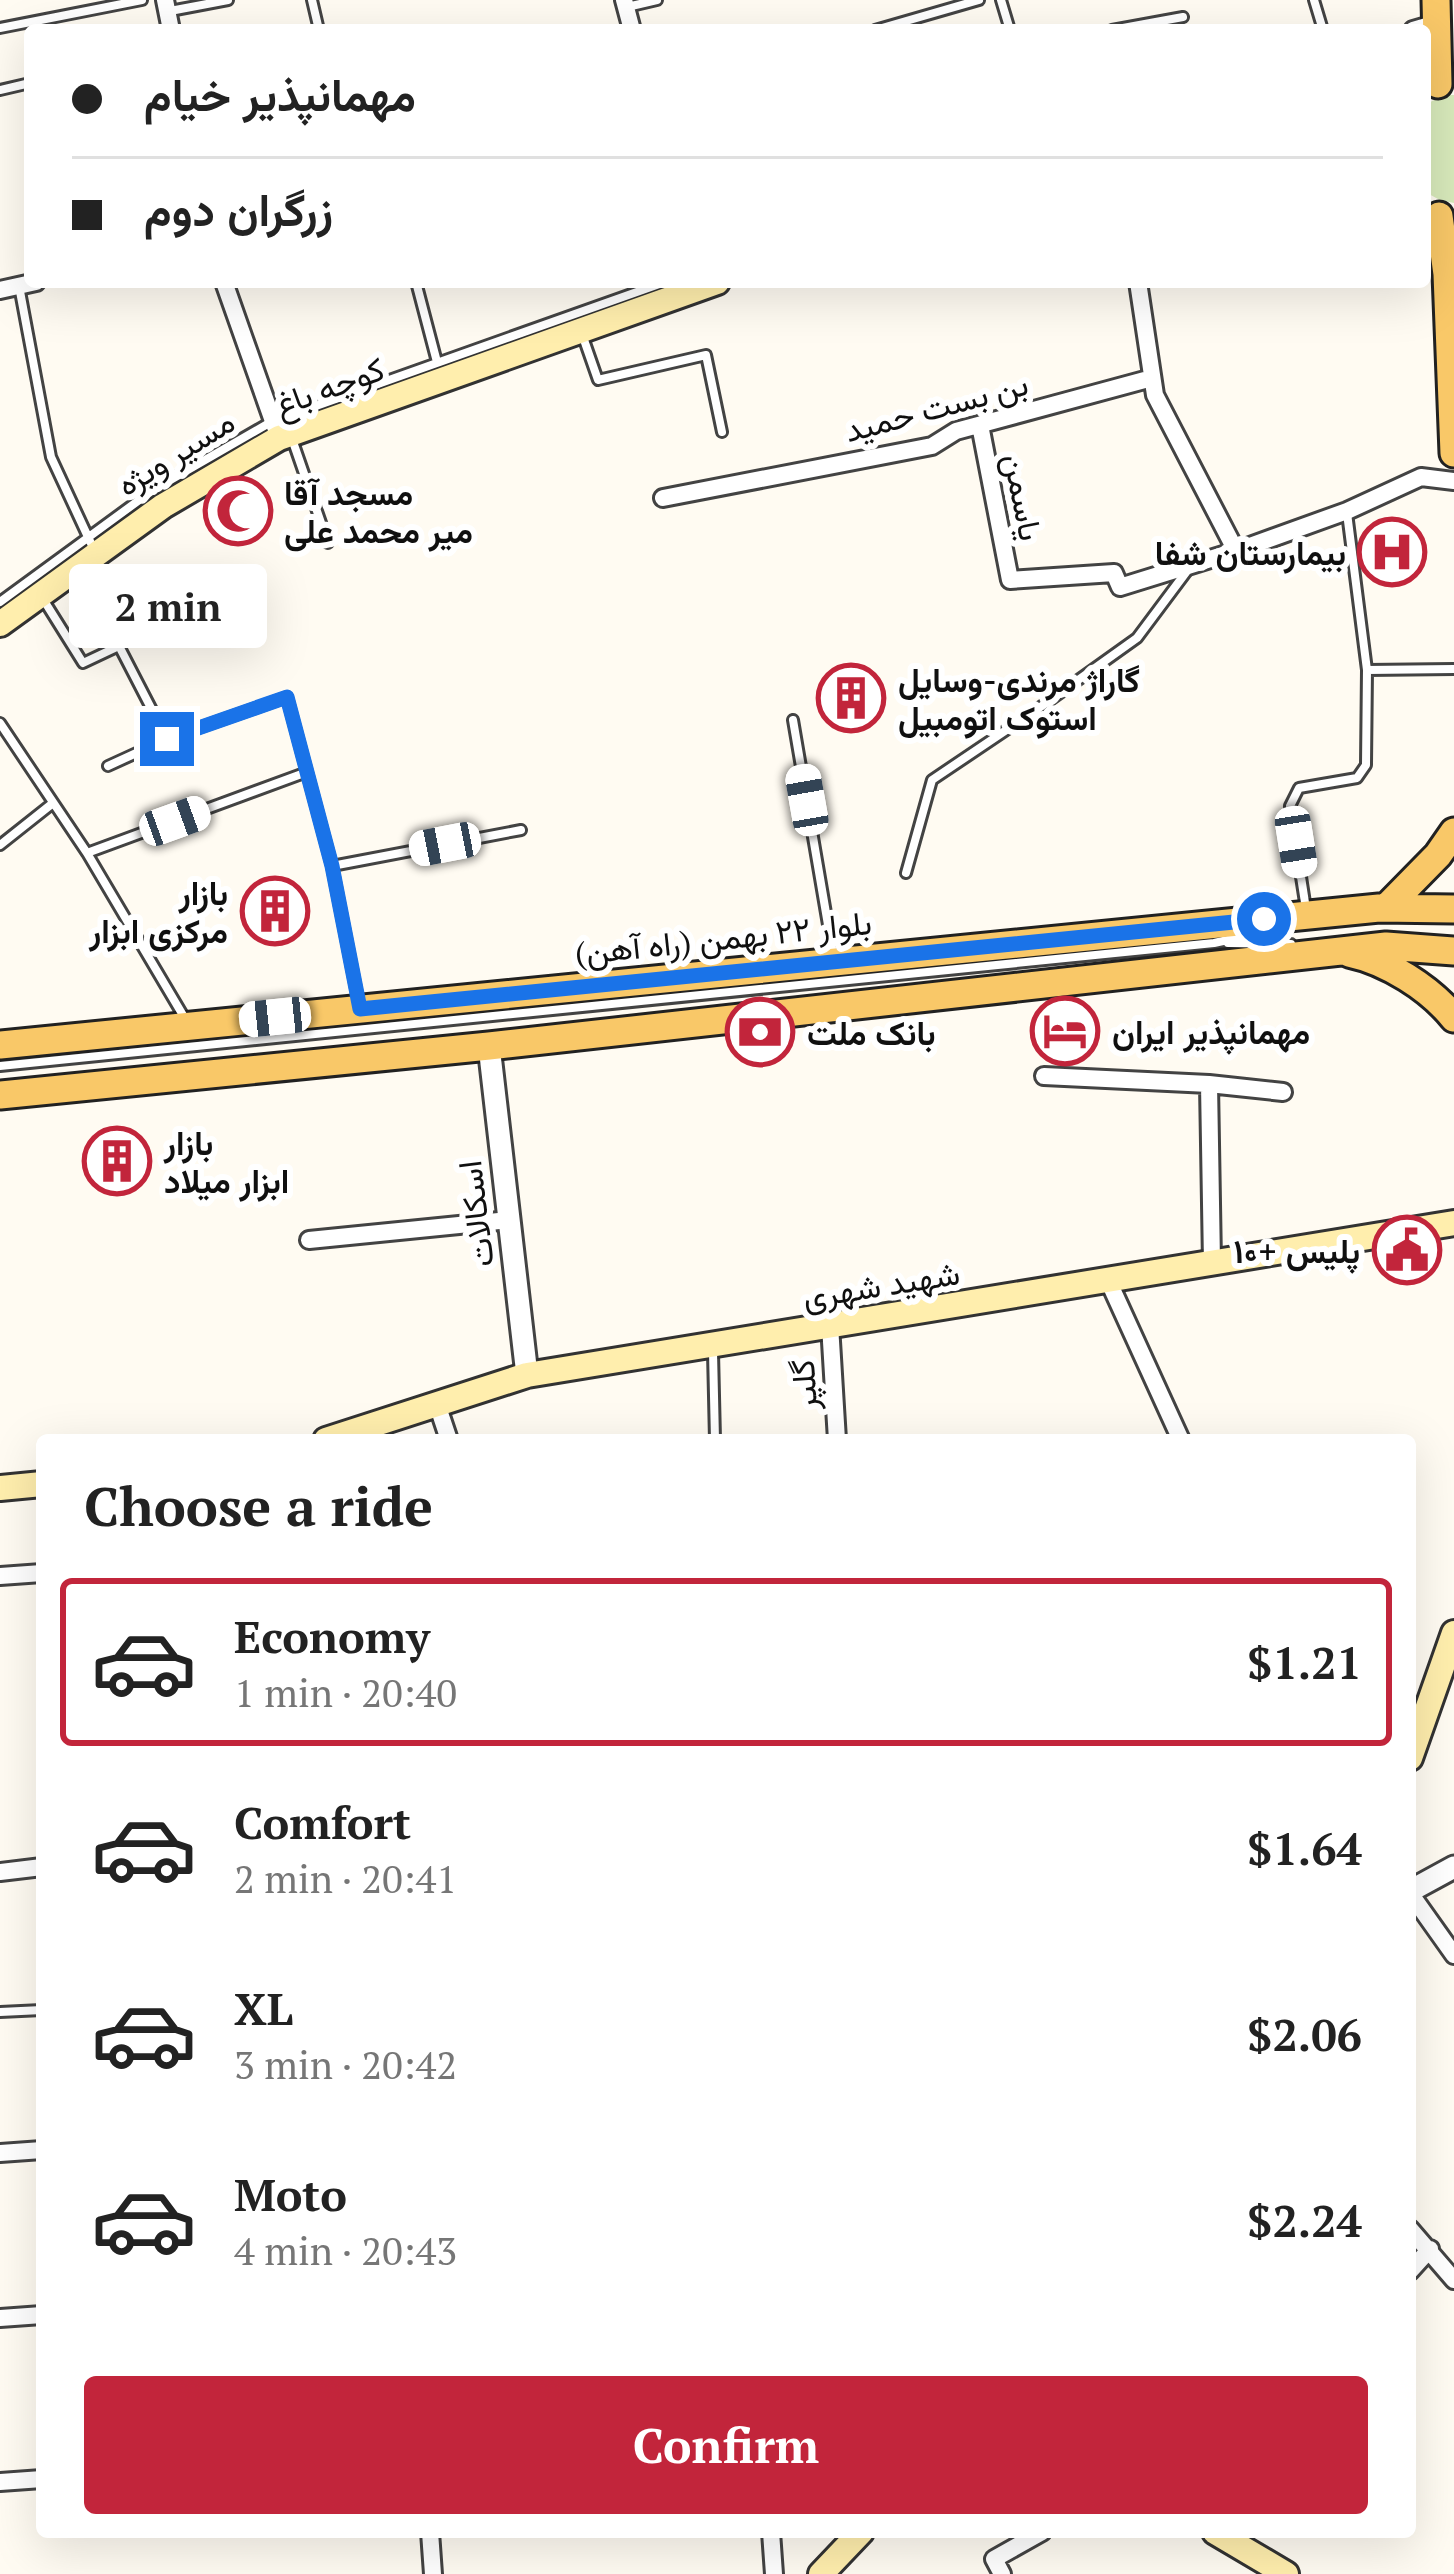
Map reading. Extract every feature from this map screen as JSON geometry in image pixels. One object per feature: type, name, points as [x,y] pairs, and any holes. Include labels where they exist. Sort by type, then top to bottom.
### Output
[{"type":"main road","points":[[1431,39],[1439,85]]},
{"type":"main road","points":[[1439,215],[1447,274],[1454,453]]},
{"type":"main road","name":"کوچه باغ","points":[[0,625],[40,595],[92,545],[280,431],[439,370],[580,330],[700,288]]},
{"type":"main road","points":[[1383,908],[1438,855],[1454,832]]},
{"type":"main road","name":"بلوار ۲۲ بهمن (راه آهن)","points":[[0,1045],[1307,915],[1383,908],[1454,909]]},
{"type":"main road","points":[[0,1095],[1386,946],[1454,951]]},
{"type":"main road","points":[[1339,951],[1361,956],[1414,982],[1454,1018]]},
{"type":"main road","name":"شهید شهری","points":[[344,1434],[527,1375],[1454,1223]]},
{"type":"main road","points":[[0,1488],[36,1485]]},
{"type":"main road","points":[[1416,1741],[1454,1633]]},
{"type":"main road","points":[[821,2574],[855,2538]]},
{"type":"main road","points":[[1225,2538],[1286,2574]]},
{"type":"street","points":[[226,288],[280,431]]},
{"type":"street","points":[[1139,288],[1155,395],[1236,551]]},
{"type":"street","name":"بن بست حمید","points":[[663,498],[932,446],[956,431],[1152,378]]},
{"type":"street","name":"یاسمن","points":[[980,425],[1010,580],[1114,573],[1120,587],[1191,565]]},
{"type":"street","points":[[1191,565],[1347,511],[1420,477],[1454,481]]},
{"type":"street","name":"اسکالات","points":[[489,1046],[527,1375]]},
{"type":"street","points":[[1044,1076],[1283,1092]]},
{"type":"street","points":[[1209,1084],[1212,1263]]},
{"type":"street","points":[[309,1240],[509,1220]]},
{"type":"street","points":[[1108,1280],[1178,1434]]},
{"type":"street","name":"گلپر","points":[[830,1325],[837,1434]]},
{"type":"street","points":[[436,1404],[446,1434]]},
{"type":"street","points":[[0,1576],[36,1573]]},
{"type":"street","points":[[1416,1889],[1454,1867]]},
{"type":"street","points":[[0,1872],[36,1868]]},
{"type":"street","points":[[1416,1901],[1454,1955]]},
{"type":"street","points":[[0,2153],[36,2150]]},
{"type":"street","points":[[1416,2235],[1454,2280]]},
{"type":"street","points":[[1416,2264],[1430,2249]]},
{"type":"street","points":[[0,2318],[36,2315]]},
{"type":"street","points":[[0,2482],[36,2479]]},
{"type":"street","points":[[430,2538],[433,2574]]},
{"type":"street","points":[[771,2538],[774,2574]]},
{"type":"street","points":[[1002,2574],[994,2559],[1031,2538]]},
{"type":"lane","points":[[0,28],[142,0]]},
{"type":"lane","points":[[168,14],[227,0]]},
{"type":"lane","points":[[625,4],[657,0]]},
{"type":"lane","points":[[896,24],[979,0]]},
{"type":"lane","points":[[1145,24],[1183,17]]},
{"type":"lane","points":[[0,602],[92,545],[51,457],[28,288]]},
{"type":"lane","points":[[418,288],[439,370],[649,288]]},
{"type":"lane","points":[[580,330],[598,380],[706,355],[722,432]]},
{"type":"lane","points":[[280,431],[328,543]]},
{"type":"lane","points":[[1307,915],[1290,806],[1298,788],[1357,778],[1366,765],[1367,670],[1347,511]]},
{"type":"lane","points":[[906,873],[932,780],[1137,638],[1191,565]]},
{"type":"lane","points":[[40,595],[83,663],[119,646],[167,739]]},
{"type":"lane","points":[[1367,670],[1454,669]]},
{"type":"lane","points":[[108,766],[167,739],[287,697],[332,866],[360,1009]]},
{"type":"lane","points":[[793,720],[835,962]]},
{"type":"lane","points":[[0,723],[87,853],[190,1026]]},
{"type":"lane","points":[[87,853],[307,772]]},
{"type":"lane","points":[[0,845],[53,803]]},
{"type":"lane","points":[[332,866],[520,830]]},
{"type":"lane","points":[[0,1066],[1214,943],[1383,908]]},
{"type":"lane","points":[[1214,943],[1386,946]]},
{"type":"lane","points":[[713,1345],[715,1434]]},
{"type":"lane","points":[[0,2012],[36,2010]]},
{"type":"green space","points":[[1454,95],[1454,203],[1431,195],[1432,101]]},
{"type":"place","name":"مسجد آقا میر محمد علی","points":[[238,511]]},
{"type":"place","name":"بیمارستان شفا","points":[[1392,552]]},
{"type":"place","name":"گاراژ مرندی-وسایل استوک اتومبیل","points":[[851,698]]},
{"type":"place","name":"بازار مرکزی ابزار","points":[[275,911]]},
{"type":"place","name":"مهمانپذیر ایران","points":[[1065,1031]]},
{"type":"place","name":"بانک ملت","points":[[760,1032]]},
{"type":"place","name":"بازار ابزار میلاد","points":[[117,1161]]},
{"type":"place","name":"پلیس +۱۰","points":[[1407,1250]]},
{"type":"route","points":[[167,739],[287,697],[332,866],[360,1009],[1264,919]]}]
